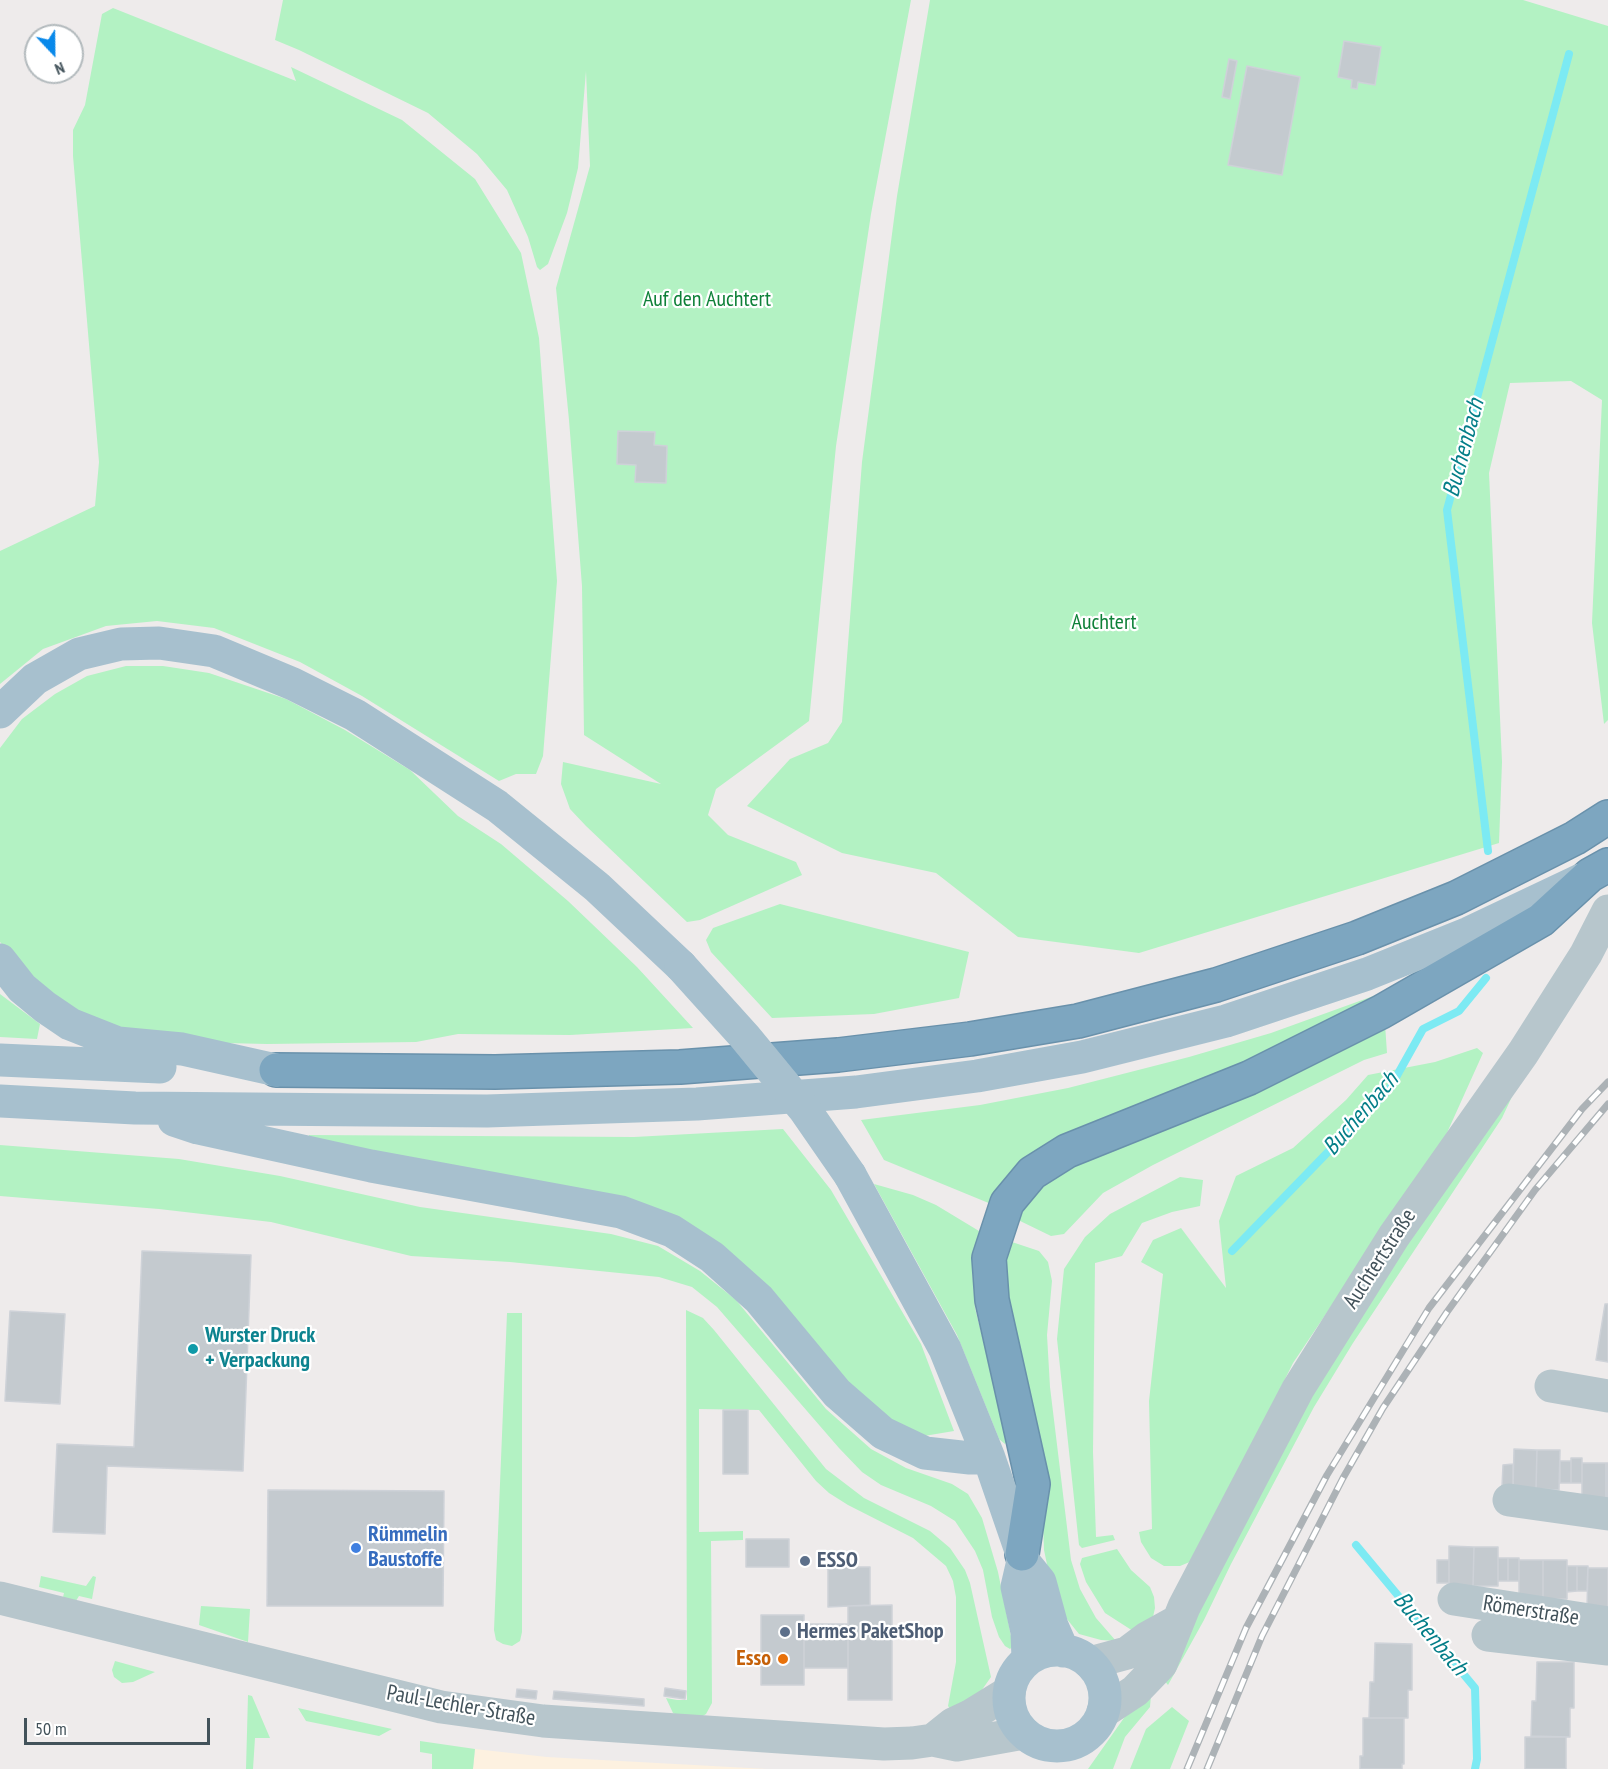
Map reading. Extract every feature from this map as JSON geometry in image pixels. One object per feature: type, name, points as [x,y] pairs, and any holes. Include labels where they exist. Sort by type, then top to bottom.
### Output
[{"type":"highway","points":[[276,1070],[495,1072],[680,1067],[838,1055],[970,1039],[1078,1021],[1216,985],[1357,938],[1456,898],[1575,838],[1608,817]]},
{"type":"highway","points":[[1022,1558],[1033,1484],[992,1300],[989,1258],[1007,1203],[1032,1173],[1067,1151],[1249,1078],[1381,1012],[1541,920],[1599,870]]},
{"type":"main road","points":[[0,712],[35,679],[79,654],[121,644],[159,643],[214,651],[293,684],[355,715],[496,806],[597,887],[681,966],[745,1037],[805,1110],[850,1175],[945,1349],[989,1458],[1022,1558],[1040,1582],[1052,1626],[1076,1657],[1102,1682],[1105,1696],[1103,1712],[1074,1756],[1058,1746],[1036,1748],[1012,1714],[1009,1692],[1016,1674],[1028,1659],[1041,1653],[1076,1657]]},
{"type":"main road","points":[[0,1101],[135,1108],[487,1111],[697,1104],[856,1092],[977,1076],[1082,1057],[1226,1021],[1366,974],[1469,933],[1599,870]]},
{"type":"main road","points":[[0,960],[22,988],[70,1024],[118,1043],[182,1049],[276,1070]]},
{"type":"main road","points":[[0,1060],[139,1067],[276,1070]]},
{"type":"main road","points":[[135,1108],[198,1128],[372,1166],[621,1212],[672,1230],[712,1257],[759,1299],[837,1393],[883,1433],[925,1453],[989,1458]]},
{"type":"main road","points":[[1022,1558],[1017,1587],[1027,1632],[1028,1659]]},
{"type":"street","name":"Auchtertstraße","points":[[1103,1712],[1135,1690],[1161,1664],[1176,1622],[1298,1389],[1394,1236],[1523,1053],[1586,954],[1608,911]]},
{"type":"street","points":[[1551,1386],[1608,1396]]},
{"type":"street","points":[[1509,1500],[1608,1514]]},
{"type":"street","name":"Paul-Lechler-Straße","points":[[0,1598],[441,1707],[543,1721],[847,1742],[884,1744],[933,1740],[957,1745],[1036,1748]]},
{"type":"street","name":"Römerstraße","points":[[1454,1599],[1608,1623]]},
{"type":"street","points":[[1076,1657],[1127,1653],[1176,1622]]},
{"type":"street","name":"Römerstraße","points":[[1488,1635],[1608,1649]]},
{"type":"street","points":[[933,1740],[953,1724],[1009,1692]]},
{"type":"shaded area","points":[[475,1749],[547,1757],[767,1769],[473,1769]]},
{"type":"green space","name":"Auf den Auchtert","points":[[283,0],[911,0],[871,214],[836,446],[809,721],[716,789],[708,815],[728,835],[796,862],[802,875],[700,920],[687,922],[570,809],[561,784],[563,762],[661,784],[584,735],[582,586],[556,288],[590,166],[586,71],[578,168],[567,213],[548,264],[540,270],[507,190],[477,154],[428,113],[275,40]]},
{"type":"green space","name":"Auchtert","points":[[930,0],[1523,0],[1608,26],[1608,720],[1604,724],[1592,623],[1602,400],[1571,381],[1510,383],[1489,473],[1502,762],[1499,843],[1139,953],[1018,937],[936,873],[842,853],[747,806],[790,759],[828,743],[842,722],[862,462],[897,196]]},
{"type":"green space","points":[[113,8],[296,81],[291,67],[402,120],[475,179],[521,253],[539,338],[557,581],[543,756],[536,774],[516,774],[499,781],[362,696],[300,662],[214,628],[157,621],[106,626],[43,649],[0,684],[0,551],[95,506],[99,462],[73,156],[73,130],[85,105],[102,14]]},
{"type":"green space","points":[[126,666],[163,666],[209,673],[286,699],[345,730],[410,770],[458,816],[501,844],[568,901],[637,967],[693,1028],[570,1035],[458,1034],[416,1042],[267,1044],[182,1042],[119,1030],[50,998],[0,942],[0,748],[22,719],[55,694],[87,676]]},
{"type":"green space","points":[[780,904],[969,952],[959,998],[874,1014],[772,1018],[711,952],[706,940],[713,928]]},
{"type":"green space","points":[[1390,990],[991,1204],[884,1160],[861,1120],[980,1105],[1068,1088],[1271,1033]]},
{"type":"green space","points":[[0,994],[40,1024],[37,1039],[0,1037]]},
{"type":"green space","points":[[1385,1024],[1387,1053],[1364,1060],[1153,1165],[1103,1193],[1064,1234],[1051,1236],[1016,1219],[1047,1180],[1071,1164],[1256,1093]]},
{"type":"green space","points":[[1477,1048],[1483,1053],[1446,1135],[1293,1363],[1202,1546],[1192,1561],[1180,1566],[1164,1566],[1151,1558],[1141,1542],[1139,1532],[1152,1529],[1149,1401],[1163,1274],[1141,1262],[1153,1240],[1181,1228],[1226,1288],[1219,1221],[1236,1176],[1293,1148],[1346,1100],[1368,1075],[1435,1062]]},
{"type":"green space","points":[[1516,1088],[1502,1118],[1353,1343],[1314,1407],[1168,1685],[1163,1679],[1343,1336]]},
{"type":"green space","points":[[783,1129],[831,1190],[921,1344],[954,1431],[924,1436],[890,1422],[845,1383],[723,1249],[309,1141],[309,1135],[634,1137]]},
{"type":"green space","points":[[0,1145],[179,1159],[280,1176],[420,1207],[611,1234],[658,1246],[700,1271],[736,1300],[826,1409],[871,1449],[906,1468],[952,1484],[968,1494],[982,1518],[998,1572],[1013,1646],[1010,1649],[1005,1646],[999,1637],[992,1617],[983,1570],[975,1551],[955,1521],[931,1506],[881,1485],[862,1472],[717,1307],[692,1287],[659,1277],[510,1262],[411,1256],[271,1222],[159,1209],[0,1196]]},
{"type":"green space","points":[[1180,1177],[1203,1180],[1200,1206],[1172,1212],[1142,1223],[1122,1256],[1095,1263],[1093,1452],[1096,1537],[1113,1535],[1115,1540],[1082,1548],[1079,1545],[1057,1339],[1064,1269],[1085,1237],[1110,1214]]},
{"type":"green space","points":[[874,1184],[913,1195],[936,1205],[979,1231],[972,1267],[975,1308],[1008,1440],[1005,1444],[999,1439],[957,1335]]},
{"type":"green space","points":[[1006,1240],[1039,1251],[1048,1262],[1052,1281],[1047,1335],[1050,1387],[1071,1560],[1080,1589],[1096,1618],[1116,1641],[1101,1640],[1079,1634],[1058,1608],[1053,1593],[1044,1550],[1042,1496],[1001,1305]]},
{"type":"green space","points":[[686,1310],[703,1318],[714,1330],[826,1469],[864,1498],[930,1531],[950,1548],[965,1570],[970,1583],[991,1677],[979,1694],[951,1710],[948,1706],[956,1662],[956,1597],[953,1581],[946,1566],[913,1538],[829,1493],[816,1481],[759,1410],[699,1409],[699,1532],[743,1531],[743,1540],[711,1541],[712,1703],[706,1714],[696,1720],[684,1719],[673,1713],[666,1698],[687,1700]]},
{"type":"green space","points":[[507,1313],[522,1313],[522,1632],[520,1641],[512,1646],[496,1640],[494,1630]]},
{"type":"green space","points":[[1117,1549],[1131,1570],[1150,1587],[1154,1597],[1153,1617],[1133,1631],[1105,1613],[1086,1582],[1080,1564],[1082,1558]]},
{"type":"green space","points":[[41,1576],[86,1586],[93,1576],[96,1577],[92,1599],[79,1596],[74,1604],[62,1602],[64,1593],[39,1587]]},
{"type":"green space","points":[[201,1606],[250,1609],[248,1642],[199,1625]]},
{"type":"green space","points":[[115,1661],[155,1672],[133,1682],[122,1683],[114,1677],[112,1670]]},
{"type":"green space","points":[[248,1695],[252,1696],[270,1738],[255,1738],[253,1769],[246,1769]]},
{"type":"green space","points":[[1151,1695],[1150,1707],[1125,1737],[1113,1769],[1088,1769],[1126,1715]]},
{"type":"green space","points":[[1172,1707],[1189,1721],[1170,1769],[1130,1769],[1146,1729]]},
{"type":"green space","points":[[298,1708],[392,1729],[379,1736],[306,1721]]},
{"type":"green space","points":[[420,1741],[475,1749],[473,1769],[432,1769],[432,1754],[420,1752]]},
{"type":"building","points":[[1344,41],[1381,47],[1375,85],[1358,82],[1357,89],[1351,88],[1352,80],[1338,77]]},
{"type":"building","points":[[1229,59],[1237,61],[1230,99],[1222,97]]},
{"type":"building","points":[[1247,66],[1300,77],[1282,175],[1228,165]]},
{"type":"building","points":[[618,431],[655,432],[654,445],[667,446],[666,483],[635,482],[636,465],[617,464]]},
{"type":"building","name":"Wurster Druck + Verpackung","points":[[142,1251],[251,1255],[243,1471],[107,1466],[105,1534],[53,1532],[57,1444],[134,1447]]},
{"type":"building","points":[[1605,1304],[1608,1304],[1608,1362],[1596,1360]]},
{"type":"building","points":[[10,1311],[65,1314],[60,1404],[5,1401]]},
{"type":"building","points":[[723,1410],[748,1410],[748,1474],[723,1474]]},
{"type":"building","points":[[1514,1449],[1537,1450],[1536,1489],[1513,1489]]},
{"type":"building","points":[[1537,1450],[1560,1450],[1559,1490],[1536,1489]]},
{"type":"building","points":[[1571,1458],[1582,1458],[1582,1483],[1571,1483]]},
{"type":"building","points":[[1560,1461],[1571,1461],[1571,1483],[1560,1483]]},
{"type":"building","points":[[1582,1463],[1606,1463],[1606,1501],[1582,1501]]},
{"type":"building","points":[[1606,1463],[1608,1463],[1608,1501],[1606,1501]]},
{"type":"building","points":[[1513,1464],[1513,1487],[1502,1487],[1503,1465]]},
{"type":"building","name":"Rümmelin Baustoffe","points":[[268,1490],[444,1491],[443,1606],[267,1606]]},
{"type":"building","points":[[746,1539],[789,1539],[789,1567],[746,1567]]},
{"type":"building","points":[[1449,1546],[1474,1547],[1473,1586],[1449,1586]]},
{"type":"building","points":[[1474,1547],[1498,1547],[1498,1586],[1473,1586]]},
{"type":"building","points":[[1498,1558],[1508,1558],[1508,1581],[1498,1581]]},
{"type":"building","points":[[1508,1558],[1519,1558],[1519,1581],[1508,1581]]},
{"type":"building","points":[[1437,1560],[1449,1560],[1449,1583],[1437,1583]]},
{"type":"building","points":[[1519,1560],[1543,1560],[1543,1599],[1519,1599]]},
{"type":"building","points":[[1543,1560],[1567,1560],[1567,1599],[1543,1599]]},
{"type":"building","points":[[1567,1566],[1577,1566],[1577,1591],[1567,1592]]},
{"type":"building","points":[[1577,1566],[1588,1566],[1587,1591],[1577,1591]]},
{"type":"building","points":[[828,1567],[870,1567],[870,1605],[828,1607]]},
{"type":"building","points":[[1588,1568],[1608,1568],[1608,1608],[1587,1608]]},
{"type":"building","points":[[892,1605],[892,1700],[848,1700],[848,1606]]},
{"type":"building","name":"Esso","points":[[761,1615],[804,1615],[804,1685],[761,1685]]},
{"type":"building","points":[[804,1624],[848,1624],[848,1668],[804,1668]]},
{"type":"building","points":[[1375,1643],[1412,1644],[1412,1690],[1408,1690],[1408,1718],[1369,1718],[1370,1682],[1374,1682]]},
{"type":"building","points":[[1537,1662],[1574,1662],[1574,1708],[1570,1708],[1570,1737],[1531,1736],[1532,1701],[1536,1701]]},
{"type":"building","points":[[665,1688],[686,1691],[685,1699],[664,1696]]},
{"type":"building","points":[[517,1689],[537,1691],[536,1699],[516,1697]]},
{"type":"building","points":[[554,1691],[644,1699],[644,1706],[553,1699]]},
{"type":"building","points":[[1363,1718],[1404,1718],[1404,1764],[1402,1764],[1402,1769],[1360,1769],[1360,1756],[1363,1756]]},
{"type":"building","points":[[1525,1737],[1566,1737],[1566,1769],[1525,1769]]},
{"type":"waterway","name":"Buchenbach","points":[[1488,851],[1447,510],[1569,54]]},
{"type":"waterway","name":"Buchenbach","points":[[1232,1251],[1390,1088],[1423,1029],[1459,1011],[1486,978]]},
{"type":"waterway","name":"Buchenbach","points":[[1356,1545],[1475,1688],[1477,1759],[1475,1769]]},
{"type":"railway","points":[[1187,1769],[1246,1628],[1327,1475],[1429,1308],[1582,1109],[1608,1082]]},
{"type":"railway","points":[[1207,1769],[1262,1636],[1343,1478],[1383,1408],[1447,1312],[1535,1190],[1608,1104]]},
{"type":"place","name":"Wurster Druck + Verpackung","points":[[193,1349]]},
{"type":"place","name":"Rümmelin Baustoffe","points":[[356,1548]]},
{"type":"place","name":"ESSO","points":[[805,1561]]},
{"type":"place","name":"Hermes PaketShop","points":[[785,1632]]},
{"type":"place","name":"Esso","points":[[783,1659]]}]
